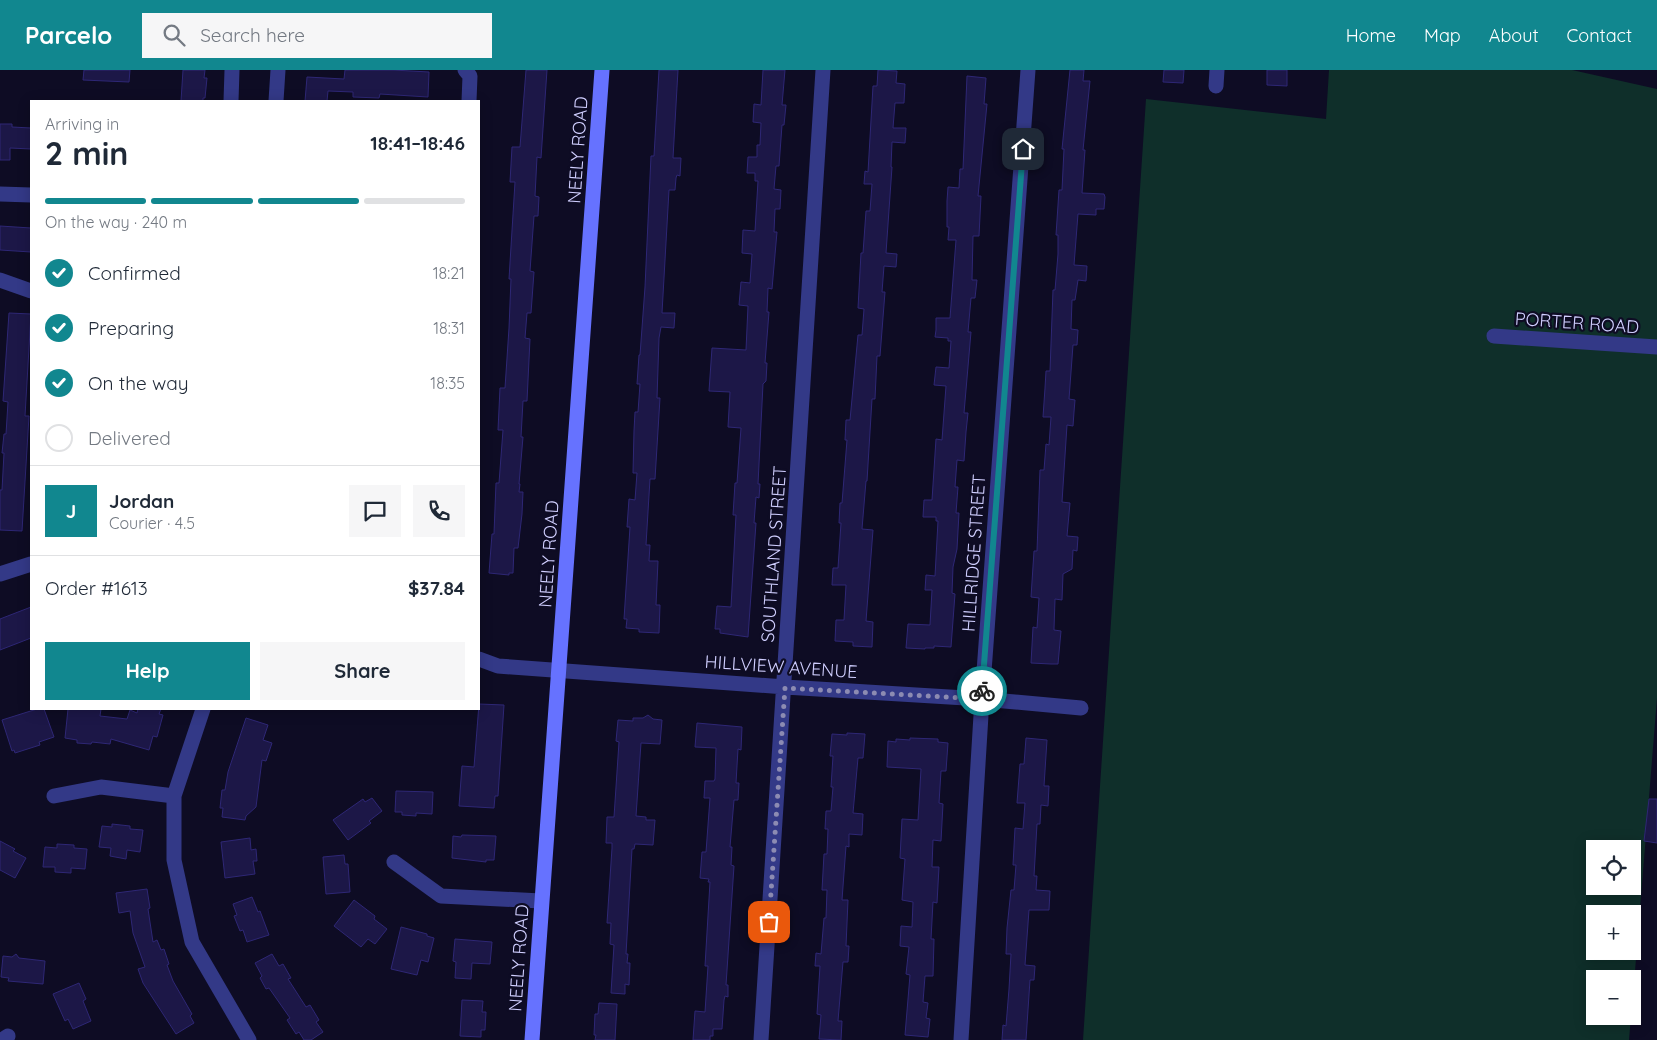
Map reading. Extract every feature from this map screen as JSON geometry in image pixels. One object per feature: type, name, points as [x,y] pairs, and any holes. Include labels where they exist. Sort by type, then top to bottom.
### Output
[{"type":"street","points":[[231,100],[232,70]]},
{"type":"street","points":[[276,100],[278,70]]},
{"type":"street","points":[[465,70],[470,76],[469,100]]},
{"type":"street","name":"NEELY ROAD","points":[[532,1040],[602,70]]},
{"type":"street","name":"SOUTHLAND STREET","points":[[761,1040],[823,70]]},
{"type":"street","name":"HILLRIDGE STREET","points":[[961,1040],[982,699],[1028,70]]},
{"type":"street","points":[[1216,86],[1217,70]]},
{"type":"street","points":[[0,194],[30,196]]},
{"type":"street","points":[[0,280],[30,291]]},
{"type":"street","name":"PORTER ROAD","points":[[1494,336],[1657,347]]},
{"type":"street","points":[[0,574],[30,564]]},
{"type":"street","name":"HILLVIEW AVENUE","points":[[480,659],[498,666],[785,688],[982,699],[1081,708]]},
{"type":"street","points":[[203,710],[174,796],[174,860],[192,942],[249,1040]]},
{"type":"street","points":[[54,796],[100,786],[174,796]]},
{"type":"street","points":[[394,862],[441,896],[541,901]]},
{"type":"green space","points":[[1329,70],[1572,70],[1657,89],[1657,698],[1640,905],[1586,905],[1586,960],[1636,960],[1635,970],[1586,970],[1586,1025],[1630,1025],[1629,1040],[1083,1040],[1146,99],[1326,119]]},
{"type":"building","points":[[84,70],[130,70],[129,82],[83,80]]},
{"type":"building","points":[[183,70],[205,70],[204,78],[207,78],[205,98],[203,100],[181,100]]},
{"type":"building","points":[[345,70],[429,72],[428,97],[380,94],[379,98],[353,97],[353,92],[328,91],[327,100],[305,100],[307,77],[344,79]]},
{"type":"building","points":[[526,70],[547,70],[541,158],[537,157],[535,196],[539,197],[538,216],[534,216],[530,271],[534,272],[531,313],[527,313],[525,338],[530,339],[527,401],[523,401],[521,437],[523,437],[519,492],[523,492],[522,514],[518,548],[514,548],[513,573],[509,573],[509,575],[489,573],[492,534],[494,534],[496,483],[499,483],[503,430],[498,430],[500,388],[505,388],[509,328],[511,279],[509,279],[515,182],[510,182],[512,147],[520,147]]},
{"type":"building","points":[[659,70],[678,70],[673,158],[681,158],[680,176],[677,175],[675,190],[669,190],[662,313],[675,313],[674,328],[661,327],[659,338],[657,398],[660,398],[655,479],[650,479],[646,545],[650,545],[649,561],[658,561],[656,605],[660,605],[659,633],[639,632],[639,629],[626,628],[627,619],[624,619],[630,527],[627,527],[629,499],[635,500],[637,473],[633,473],[635,412],[638,412],[640,384],[637,384],[645,287],[651,156],[654,156]]},
{"type":"building","points":[[763,70],[785,70],[782,105],[786,105],[784,125],[782,125],[779,166],[776,166],[774,189],[781,190],[780,209],[775,209],[774,232],[777,232],[772,289],[768,288],[767,312],[769,312],[765,363],[767,363],[766,381],[763,384],[758,484],[760,484],[759,498],[756,497],[748,637],[720,633],[720,629],[715,629],[717,606],[731,607],[736,515],[733,515],[741,428],[728,427],[730,392],[709,391],[712,348],[746,350],[748,306],[739,305],[741,282],[750,283],[752,254],[742,253],[743,230],[755,231],[758,181],[755,181],[755,173],[747,173],[748,157],[757,157],[757,145],[760,145],[761,123],[753,122],[754,104],[761,105]]},
{"type":"building","points":[[878,70],[897,71],[896,83],[905,84],[904,103],[895,103],[893,128],[906,128],[905,143],[892,142],[886,253],[897,254],[896,267],[884,266],[882,292],[885,292],[880,356],[877,356],[875,399],[872,399],[862,529],[873,530],[866,621],[873,622],[872,647],[853,646],[853,642],[835,641],[836,620],[844,620],[846,585],[832,585],[833,568],[838,568],[841,523],[839,523],[840,503],[842,503],[847,440],[845,440],[846,420],[850,420],[858,335],[862,335],[864,309],[858,308],[861,253],[863,253],[866,211],[870,211],[872,184],[864,184],[865,171],[868,172],[873,86],[877,86]]},
{"type":"building","points":[[1070,70],[1084,70],[1083,81],[1090,81],[1083,150],[1085,150],[1082,193],[1104,194],[1105,197],[1104,209],[1096,209],[1096,215],[1078,214],[1074,265],[1087,266],[1086,281],[1078,280],[1075,300],[1072,300],[1071,329],[1078,330],[1077,345],[1073,345],[1069,399],[1075,400],[1073,426],[1067,425],[1062,502],[1070,503],[1067,536],[1078,537],[1077,551],[1073,550],[1072,569],[1063,574],[1062,600],[1055,599],[1054,630],[1061,631],[1058,664],[1051,664],[1031,663],[1033,627],[1037,628],[1039,598],[1031,597],[1034,551],[1037,551],[1040,470],[1044,470],[1046,444],[1049,445],[1051,417],[1043,417],[1046,371],[1050,371],[1053,290],[1055,290],[1058,254],[1058,235],[1056,235],[1059,190],[1062,190],[1064,149],[1062,149]]},
{"type":"building","points":[[1164,70],[1184,70],[1183,83],[1163,82]]},
{"type":"building","points":[[1267,70],[1287,70],[1287,86],[1267,85]]},
{"type":"building","points":[[967,76],[986,78],[984,104],[987,104],[978,196],[981,196],[979,236],[973,236],[972,280],[977,280],[975,298],[971,298],[968,332],[971,332],[964,413],[968,413],[964,461],[957,460],[955,487],[958,487],[956,513],[959,513],[957,549],[953,567],[952,593],[955,594],[951,647],[906,648],[908,624],[930,625],[932,590],[925,590],[926,575],[935,576],[938,521],[936,521],[936,517],[923,517],[924,500],[932,500],[936,439],[942,440],[946,386],[934,385],[936,367],[949,368],[951,341],[948,341],[948,338],[935,337],[936,318],[950,318],[956,240],[948,240],[947,201],[948,187],[959,188],[960,169],[963,169]]},
{"type":"building","points":[[0,124],[12,124],[12,127],[30,128],[30,149],[10,148],[10,160],[0,160]]},
{"type":"building","points":[[0,226],[30,228],[30,252],[0,250]]},
{"type":"building","points":[[9,313],[30,314],[25,416],[29,416],[22,531],[0,530],[0,490],[2,490],[4,453],[2,453],[4,434],[6,434],[8,402],[3,401]]},
{"type":"building","points":[[30,607],[30,638],[0,650],[0,619]]},
{"type":"building","points":[[480,704],[504,705],[498,796],[495,796],[494,808],[459,806],[462,766],[474,767]]},
{"type":"building","points":[[34,710],[44,710],[54,737],[39,742],[40,745],[15,753],[14,750],[12,751],[2,720]]},
{"type":"building","points":[[68,710],[101,710],[100,716],[127,719],[130,710],[137,713],[138,710],[161,710],[159,714],[163,715],[157,737],[153,736],[149,750],[111,739],[110,744],[92,742],[91,744],[77,743],[77,740],[65,738]]},
{"type":"building","points":[[648,715],[653,719],[662,720],[660,744],[641,743],[636,816],[646,817],[646,820],[655,820],[653,845],[635,844],[634,849],[632,849],[626,954],[628,954],[627,963],[630,963],[629,985],[625,984],[625,994],[611,993],[614,945],[610,944],[611,923],[607,923],[612,843],[606,843],[607,817],[614,817],[619,742],[616,741],[618,720],[633,721],[633,718],[643,718]]},
{"type":"building","points":[[246,718],[268,725],[263,740],[272,743],[266,761],[262,760],[256,807],[246,816],[245,820],[222,817],[223,808],[220,808],[222,790],[225,790],[228,772]]},
{"type":"building","points":[[697,723],[742,727],[741,750],[738,749],[736,783],[739,783],[738,800],[734,800],[730,847],[732,847],[731,865],[734,866],[726,985],[728,985],[728,997],[725,996],[724,1000],[722,1029],[713,1029],[713,1036],[710,1036],[710,1040],[693,1040],[695,1011],[705,1012],[708,966],[705,966],[710,882],[708,882],[709,879],[700,878],[702,852],[706,852],[710,798],[704,798],[705,781],[714,781],[715,779],[716,748],[695,747]]},
{"type":"building","points":[[847,733],[865,734],[863,758],[858,758],[853,813],[863,814],[862,835],[849,834],[849,847],[846,846],[842,900],[848,900],[846,946],[849,946],[848,962],[843,962],[838,1021],[842,1021],[841,1040],[819,1039],[821,1015],[817,1014],[820,966],[815,966],[816,953],[821,954],[824,918],[826,918],[827,890],[822,890],[824,854],[827,854],[828,829],[825,829],[826,811],[831,811],[833,787],[831,787],[833,756],[830,756],[832,734],[847,735]]},
{"type":"building","points":[[910,738],[938,739],[938,742],[948,743],[946,771],[941,771],[939,803],[943,804],[941,841],[933,840],[932,867],[939,867],[937,903],[933,902],[931,939],[934,939],[933,976],[925,976],[923,1002],[928,1003],[926,1018],[930,1019],[928,1037],[905,1035],[910,975],[906,974],[909,947],[900,946],[901,926],[912,927],[913,902],[902,900],[905,859],[900,858],[902,819],[918,820],[921,769],[887,767],[888,741],[896,742],[896,739],[910,740]]},
{"type":"building","points":[[1026,738],[1047,740],[1044,786],[1049,786],[1048,806],[1041,805],[1040,824],[1037,824],[1034,876],[1037,876],[1036,890],[1050,891],[1049,910],[1029,910],[1025,965],[1035,966],[1034,980],[1030,980],[1026,1040],[1002,1040],[1003,1025],[1006,1026],[1009,989],[1011,954],[1006,954],[1011,890],[1014,890],[1016,865],[1013,865],[1015,828],[1023,829],[1025,803],[1017,803],[1020,764],[1024,764]]},
{"type":"building","points":[[396,791],[433,792],[432,814],[416,813],[416,816],[402,815],[402,812],[395,812]]},
{"type":"building","points":[[372,798],[382,811],[369,821],[371,823],[348,840],[333,820],[363,799],[365,802]]},
{"type":"building","points":[[1649,799],[1657,799],[1657,843],[1644,841]]},
{"type":"building","points":[[112,824],[143,830],[140,852],[127,850],[126,859],[110,856],[111,848],[99,847],[102,826],[112,827]]},
{"type":"building","points":[[462,835],[496,836],[494,860],[486,860],[486,862],[452,858],[453,836],[461,837]]},
{"type":"building","points":[[250,838],[251,850],[256,849],[257,861],[253,861],[255,874],[225,878],[221,842]]},
{"type":"building","points":[[0,841],[15,849],[13,851],[26,858],[15,878],[0,870]]},
{"type":"building","points":[[57,844],[74,845],[74,848],[87,849],[85,869],[71,868],[71,873],[55,872],[55,867],[43,867],[45,847],[57,848]]},
{"type":"building","points":[[344,855],[345,864],[348,864],[350,892],[326,894],[323,857]]},
{"type":"building","points":[[147,889],[153,942],[157,940],[161,950],[164,949],[173,981],[192,1014],[190,1016],[194,1023],[176,1034],[143,983],[138,969],[145,967],[133,933],[130,911],[119,913],[116,893]]},
{"type":"building","points":[[252,897],[258,912],[260,911],[269,935],[247,942],[243,930],[240,931],[234,916],[237,915],[233,904]]},
{"type":"building","points":[[354,900],[375,916],[374,919],[387,929],[375,944],[368,939],[361,947],[334,926]]},
{"type":"building","points":[[401,927],[427,934],[427,936],[434,938],[428,962],[421,960],[417,975],[391,969]]},
{"type":"building","points":[[455,939],[492,942],[490,964],[472,963],[471,979],[455,978],[456,962],[453,961]]},
{"type":"building","points":[[16,954],[19,958],[45,961],[43,984],[8,981],[9,978],[1,977],[3,956],[12,957]]},
{"type":"building","points":[[272,954],[279,966],[283,964],[291,978],[288,979],[306,1007],[310,1005],[319,1020],[316,1022],[323,1032],[311,1040],[304,1040],[299,1032],[296,1034],[287,1020],[290,1018],[269,988],[266,989],[260,978],[262,976],[255,963]]},
{"type":"building","points":[[79,983],[86,999],[83,1001],[91,1021],[73,1029],[68,1019],[65,1021],[53,994]]},
{"type":"building","points":[[462,1000],[483,1001],[482,1012],[486,1012],[485,1030],[481,1030],[481,1037],[460,1036]]},
{"type":"building","points":[[599,1003],[617,1004],[615,1040],[595,1040],[595,1014],[598,1014]]},
{"type":"way so far","points":[[769,922],[785,688],[982,699],[982,691]]},
{"type":"route","points":[[982,691],[1023,149]]}]
